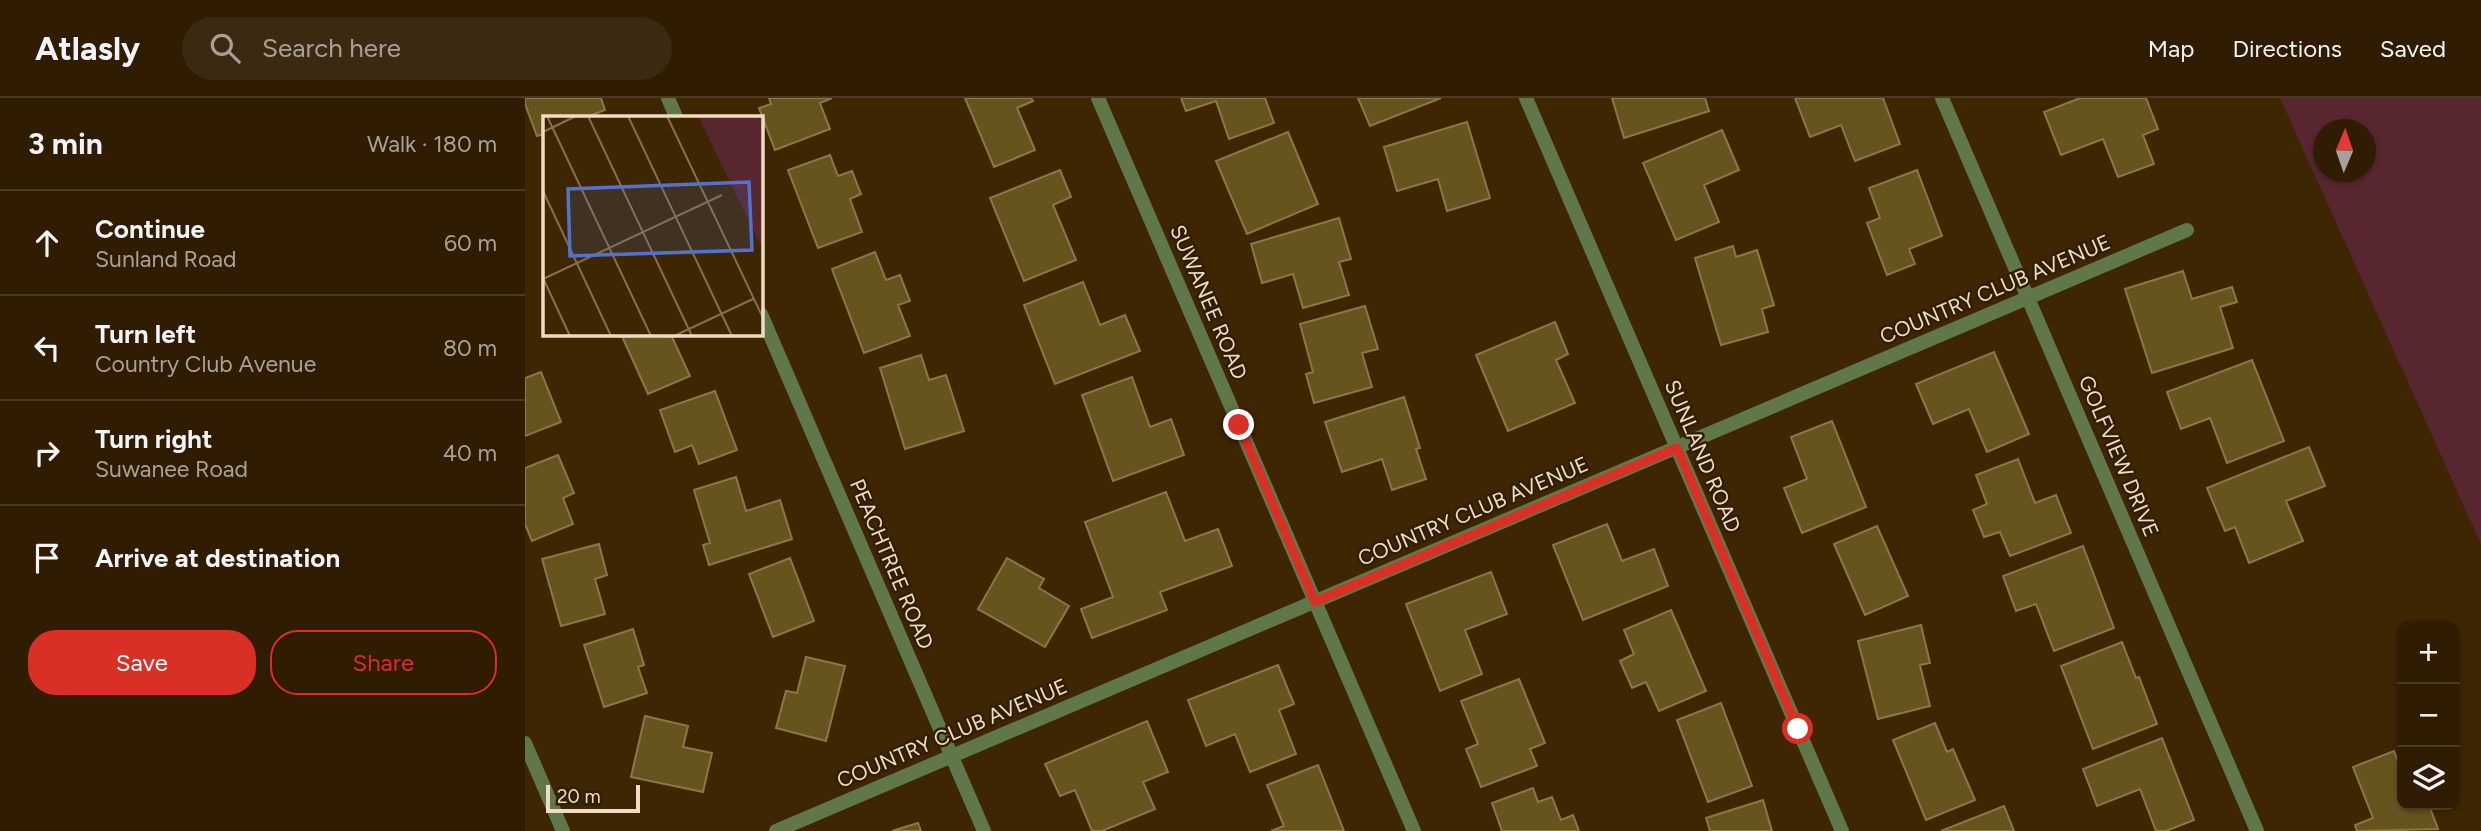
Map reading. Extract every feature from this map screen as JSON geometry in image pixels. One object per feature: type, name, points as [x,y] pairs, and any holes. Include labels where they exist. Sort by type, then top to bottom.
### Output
[{"type":"street","points":[[668,98],[676,116]]},
{"type":"street","name":"SUWANEE ROAD","points":[[1098,98],[1414,831]]},
{"type":"street","name":"SUNLAND ROAD","points":[[1526,98],[1842,831]]},
{"type":"street","name":"GOLFVIEW DRIVE","points":[[1942,98],[2257,831]]},
{"type":"street","name":"COUNTRY CLUB AVENUE","points":[[776,831],[2187,230]]},
{"type":"street","name":"PEACHTREE ROAD","points":[[763,319],[984,831]]},
{"type":"street","points":[[525,743],[563,831]]},
{"type":"shaded area","points":[[2280,98],[2481,98],[2481,544],[2318,182],[2376,182],[2376,119],[2313,119],[2313,171]]},
{"type":"building","points":[[525,98],[601,98],[605,110],[590,116],[543,116],[543,134],[537,136]]},
{"type":"building","points":[[769,98],[832,98],[820,103],[830,129],[775,150],[759,108],[771,104]]},
{"type":"building","points":[[965,98],[1031,98],[1033,101],[1017,108],[1035,150],[994,167]]},
{"type":"building","points":[[1181,98],[1265,98],[1274,123],[1229,139],[1216,101],[1186,111]]},
{"type":"building","points":[[1358,98],[1441,98],[1370,126]]},
{"type":"building","points":[[1612,98],[1705,98],[1709,111],[1624,138]]},
{"type":"building","points":[[1795,98],[1883,98],[1900,144],[1855,161],[1841,125],[1810,137]]},
{"type":"building","points":[[2080,98],[2146,98],[2158,129],[2143,135],[2154,164],[2118,177],[2103,139],[2061,155],[2044,112]]},
{"type":"building","points":[[1467,122],[1490,198],[1447,211],[1438,179],[1397,191],[1384,147]]},
{"type":"building","points":[[1722,130],[1739,170],[1704,185],[1719,222],[1676,240],[1643,163]]},
{"type":"building","points":[[1288,132],[1318,204],[1247,234],[1216,161]]},
{"type":"building","points":[[830,155],[838,176],[852,171],[861,194],[850,199],[862,232],[818,248],[788,170]]},
{"type":"building","points":[[1060,170],[1071,197],[1053,205],[1076,260],[1024,281],[990,198]]},
{"type":"building","points":[[1917,170],[1942,236],[1909,249],[1915,264],[1887,275],[1867,223],[1880,218],[1869,188]]},
{"type":"building","points":[[1339,218],[1351,259],[1339,262],[1349,295],[1303,308],[1293,274],[1262,283],[1251,244]]},
{"type":"building","points":[[1733,246],[1736,257],[1757,250],[1774,305],[1762,309],[1768,332],[1721,345],[1695,258]]},
{"type":"building","points":[[875,252],[886,280],[900,275],[910,301],[898,305],[910,336],[864,353],[832,269]]},
{"type":"building","points":[[2183,271],[2192,299],[2232,287],[2237,302],[2220,307],[2233,348],[2152,373],[2125,289]]},
{"type":"building","points":[[1083,282],[1100,325],[1125,315],[1140,351],[1055,384],[1024,305]]},
{"type":"building","points":[[1365,306],[1378,349],[1362,353],[1372,387],[1314,403],[1306,374],[1313,372],[1300,324]]},
{"type":"building","points":[[1555,322],[1568,354],[1556,360],[1575,403],[1508,431],[1476,355]]},
{"type":"building","points":[[622,336],[674,336],[690,376],[648,394]]},
{"type":"building","points":[[1994,352],[2029,434],[1987,452],[1969,409],[1933,424],[1916,384]]},
{"type":"building","points":[[921,355],[929,380],[946,375],[964,431],[905,449],[880,368]]},
{"type":"building","points":[[2252,360],[2284,441],[2227,463],[2210,418],[2181,429],[2167,392]]},
{"type":"building","points":[[541,372],[561,422],[525,436],[525,378]]},
{"type":"building","points":[[1132,377],[1150,427],[1171,419],[1184,455],[1113,481],[1082,395]]},
{"type":"building","points":[[715,391],[737,450],[699,464],[692,445],[675,452],[660,410]]},
{"type":"building","points":[[1404,397],[1420,448],[1416,449],[1426,479],[1392,490],[1382,459],[1342,472],[1325,422]]},
{"type":"building","points":[[1832,421],[1866,507],[1802,533],[1784,488],[1807,479],[1791,437]]},
{"type":"building","points":[[2309,447],[2325,486],[2286,501],[2303,541],[2249,563],[2235,527],[2225,531],[2207,488]]},
{"type":"building","points":[[558,455],[574,493],[563,498],[573,524],[532,541],[525,524],[525,468]]},
{"type":"building","points":[[2018,459],[2035,503],[2056,495],[2071,533],[2010,556],[2000,532],[1984,537],[1973,510],[1987,504],[1976,475]]},
{"type":"building","points":[[736,477],[746,511],[780,500],[792,539],[709,565],[703,545],[710,543],[694,490]]},
{"type":"building","points":[[1166,492],[1185,541],[1218,529],[1232,566],[1160,592],[1167,610],[1092,638],[1081,609],[1113,597],[1085,522]]},
{"type":"building","points":[[1607,524],[1622,561],[1654,549],[1668,586],[1583,620],[1553,545]]},
{"type":"building","points":[[1877,526],[1908,596],[1865,615],[1834,544]]},
{"type":"building","points":[[599,544],[607,575],[595,579],[605,614],[561,626],[542,559]]},
{"type":"building","points":[[2083,546],[2114,628],[2054,651],[2036,604],[2016,611],[2003,576]]},
{"type":"building","points":[[790,558],[814,621],[773,637],[749,574]]},
{"type":"building","points":[[1007,558],[1044,579],[1039,588],[1069,606],[1045,647],[978,609]]},
{"type":"building","points":[[1491,572],[1507,614],[1465,630],[1482,674],[1440,691],[1406,604]]},
{"type":"building","points":[[1671,610],[1706,691],[1659,711],[1646,682],[1632,688],[1620,661],[1634,654],[1624,630]]},
{"type":"building","points":[[1921,625],[1930,663],[1920,665],[1930,706],[1878,719],[1858,641]]},
{"type":"building","points":[[633,629],[644,665],[638,667],[647,693],[604,707],[584,645]]},
{"type":"building","points":[[2122,642],[2157,724],[2093,749],[2061,666]]},
{"type":"building","points":[[806,657],[845,666],[826,741],[776,728],[786,691],[797,693]]},
{"type":"building","points":[[1278,665],[1294,704],[1279,710],[1296,754],[1250,772],[1235,734],[1206,746],[1188,700]]},
{"type":"building","points":[[1519,679],[1545,743],[1530,749],[1537,766],[1481,787],[1466,749],[1478,744],[1461,701]]},
{"type":"building","points":[[1721,703],[1752,786],[1708,802],[1677,720]]},
{"type":"building","points":[[645,716],[688,726],[683,747],[712,753],[703,792],[631,777]]},
{"type":"building","points":[[1147,721],[1168,772],[1143,782],[1155,809],[1102,831],[1092,831],[1075,790],[1060,796],[1045,764]]},
{"type":"building","points":[[1935,723],[1947,752],[1953,749],[1975,800],[1926,820],[1893,740]]},
{"type":"building","points":[[2162,738],[2194,820],[2166,831],[2156,831],[2140,789],[2097,806],[2083,769]]},
{"type":"building","points":[[2394,751],[2397,759],[2397,810],[2431,810],[2438,829],[2357,831],[2355,825],[2373,818],[2353,767]]},
{"type":"building","points":[[1318,765],[1344,831],[1271,831],[1284,826],[1267,785]]},
{"type":"building","points":[[1533,788],[1538,802],[1552,797],[1561,820],[1573,815],[1579,831],[1502,831],[1492,803]]},
{"type":"building","points":[[1763,800],[1772,831],[1710,831],[1706,818]]},
{"type":"building","points":[[2004,806],[2014,831],[1941,831]]},
{"type":"building","points":[[918,823],[921,831],[892,831]]},
{"type":"route","points":[[1239,425],[1315,602],[1677,448],[1798,729]]}]
